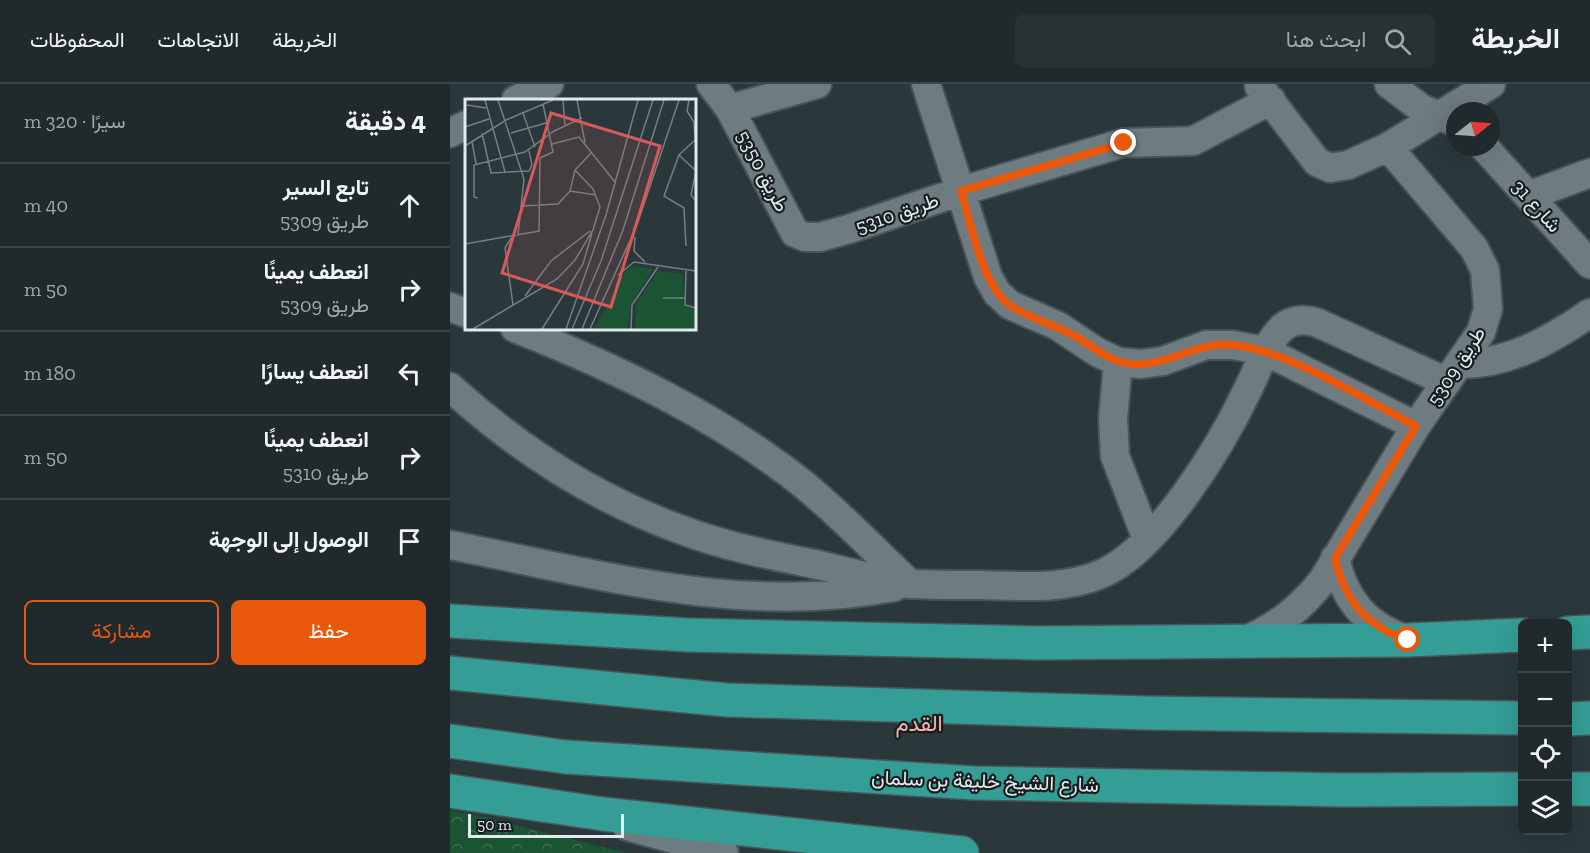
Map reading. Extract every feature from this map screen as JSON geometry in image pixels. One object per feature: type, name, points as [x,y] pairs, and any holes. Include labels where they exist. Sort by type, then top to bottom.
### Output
[{"type":"highway","points":[[450,621],[700,636],[1035,642],[1408,640],[1518,635]]},
{"type":"highway","points":[[1572,633],[1590,632]]},
{"type":"highway","points":[[450,673],[727,700],[1158,713],[1518,718]]},
{"type":"highway","points":[[1572,719],[1590,718]]},
{"type":"highway","name":"شارع الشيخ خليفة بن سلمان","points":[[450,741],[566,757],[974,783],[1343,790],[1518,789]]},
{"type":"highway","points":[[1572,789],[1590,789]]},
{"type":"highway","points":[[450,790],[603,814],[962,853]]},
{"type":"street","points":[[518,99],[549,84]]},
{"type":"street","name":"طريق 5350","points":[[711,84],[730,109],[795,233]]},
{"type":"street","points":[[730,109],[818,84]]},
{"type":"street","points":[[926,84],[988,277],[997,293],[1010,305],[1058,326],[1097,352],[1118,362],[1141,364],[1163,361],[1206,345],[1233,345],[1265,351],[1416,426]]},
{"type":"street","points":[[1389,84],[1412,103],[1446,119]]},
{"type":"street","points":[[1468,102],[1491,84]]},
{"type":"street","points":[[1264,92],[1323,166],[1339,168],[1446,119]]},
{"type":"street","name":"طريق 5310","points":[[795,233],[805,237],[820,237],[961,191],[1124,143],[1193,141],[1264,92]]},
{"type":"street","points":[[450,133],[465,126]]},
{"type":"street","name":"طريق 5309","points":[[1246,640],[1268,631],[1308,600],[1323,580],[1416,426],[1481,332],[1488,309],[1485,270],[1474,248],[1388,147]]},
{"type":"street","name":"شارع 31","points":[[1492,156],[1590,264]]},
{"type":"street","points":[[1528,196],[1590,173]]},
{"type":"street","points":[[450,307],[465,313]]},
{"type":"street","points":[[450,545],[673,590],[718,596],[808,598],[910,584],[1047,585],[1076,582],[1111,568],[1127,558],[1147,538],[1209,459],[1248,391],[1265,351],[1284,327],[1308,320],[1454,373],[1526,350],[1550,339],[1590,313]]},
{"type":"street","points":[[520,330],[625,376],[764,455],[805,485],[910,584]]},
{"type":"street","points":[[1118,362],[1113,419],[1114,456],[1147,538]]},
{"type":"street","points":[[450,387],[523,447],[600,494],[682,531],[769,555],[910,584]]},
{"type":"street","points":[[1335,558],[1339,577],[1358,611],[1390,634],[1408,640]]},
{"type":"street","points":[[603,814],[649,833],[724,853]]},
{"type":"green space","points":[[450,811],[467,813],[627,853],[450,853]]},
{"type":"district","name":"القدم","points":[[919,723]]},
{"type":"route","points":[[1124,143],[961,191],[988,277],[997,293],[1010,305],[1058,326],[1097,352],[1118,362],[1141,364],[1163,361],[1206,345],[1233,345],[1265,351],[1416,426],[1335,558],[1339,577],[1358,611],[1373,624],[1390,634],[1408,640]]}]
